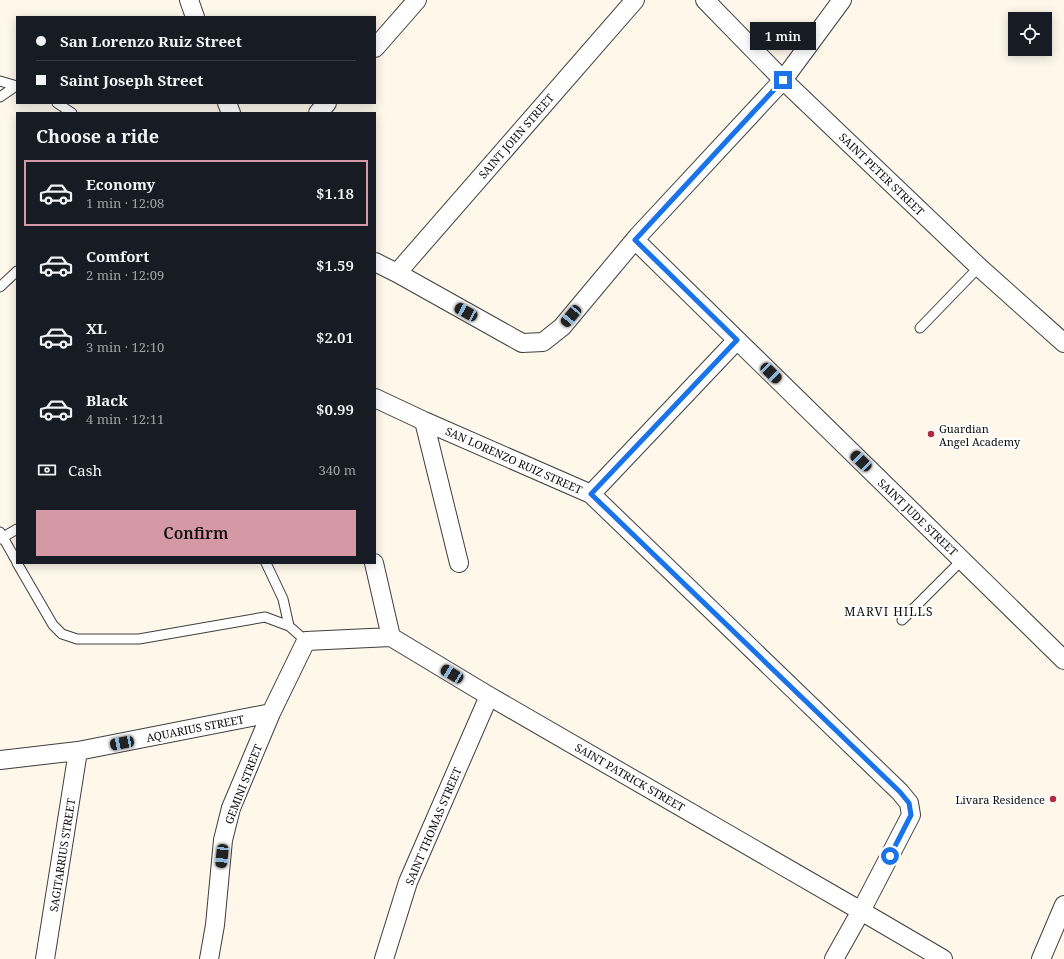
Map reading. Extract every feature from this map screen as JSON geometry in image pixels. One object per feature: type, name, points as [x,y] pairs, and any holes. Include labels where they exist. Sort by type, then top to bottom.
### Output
[{"type":"street","points":[[376,47],[417,0]]},
{"type":"street","name":"SAINT JOHN STREET","points":[[397,273],[635,0]]},
{"type":"street","name":"SAINT PETER STREET","points":[[705,0],[783,80],[979,267],[1064,343]]},
{"type":"street","points":[[376,262],[522,343],[543,342],[562,327],[635,240],[783,80],[842,0]]},
{"type":"street","points":[[319,112],[326,104]]},
{"type":"street","name":"SAINT JUDE STREET","points":[[635,240],[1064,660]]},
{"type":"street","points":[[591,494],[737,340]]},
{"type":"street","name":"SAN LORENZO RUIZ STREET","points":[[376,398],[591,494],[900,792],[909,803],[911,815],[834,959]]},
{"type":"street","points":[[424,421],[459,564]]},
{"type":"street","points":[[306,641],[390,637],[374,564]]},
{"type":"street","name":"SAINT PATRICK STREET","points":[[390,637],[943,959]]},
{"type":"street","name":"GEMINI STREET","points":[[209,959],[215,925],[223,840],[231,808],[271,713],[306,641]]},
{"type":"street","name":"SAINT THOMAS STREET","points":[[387,958],[408,882],[489,696]]},
{"type":"street","name":"AQUARIUS STREET","points":[[0,760],[78,751],[271,713]]},
{"type":"street","name":"SAGITARRIUS STREET","points":[[46,959],[78,751]]},
{"type":"street","points":[[1041,959],[1064,905]]},
{"type":"lane","points":[[0,81],[16,86]]},
{"type":"lane","points":[[0,97],[16,86]]},
{"type":"lane","points":[[58,104],[70,112]]},
{"type":"lane","points":[[920,328],[979,267]]},
{"type":"lane","points":[[0,287],[16,272]]},
{"type":"lane","points":[[16,529],[1,536],[16,561]]},
{"type":"lane","points":[[902,620],[962,560]]},
{"type":"lane","points":[[18,564],[53,625],[62,634],[77,639],[139,639],[265,617],[289,626],[306,641]]},
{"type":"lane","points":[[266,564],[283,599],[289,626]]},
{"type":"place","name":"Guardian Angel Academy","points":[[931,434]]},
{"type":"place","name":"Livara Residence","points":[[1053,799]]},
{"type":"district","name":"MARVI HILLS","points":[[889,611]]},
{"type":"route","points":[[783,80],[635,240],[737,340],[591,494],[900,792],[909,803],[911,815],[890,856]]}]
